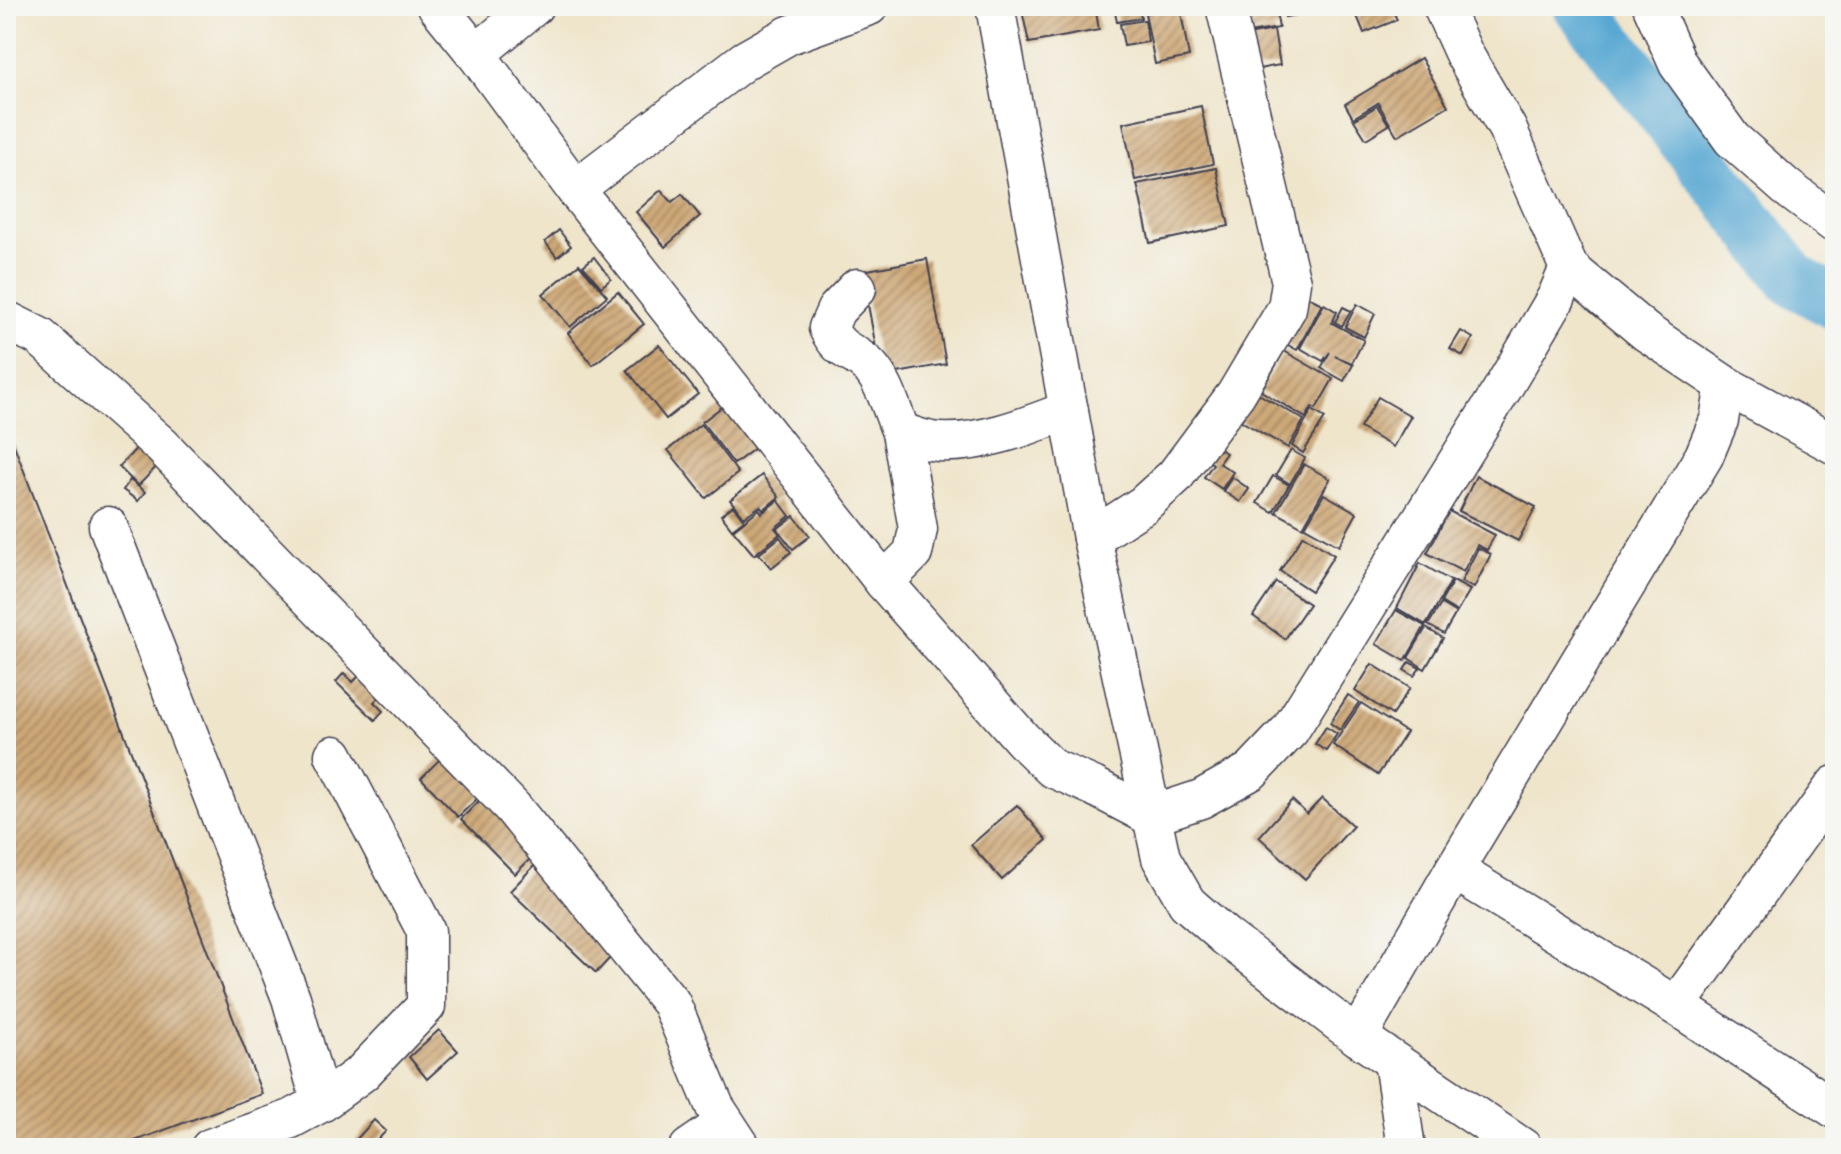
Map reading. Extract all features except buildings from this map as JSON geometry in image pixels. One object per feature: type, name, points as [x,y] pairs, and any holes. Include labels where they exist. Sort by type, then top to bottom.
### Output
[{"type":"street","points":[[437,6],[575,189],[884,582],[1023,740],[1052,768],[1150,816],[1201,799],[1251,771],[1290,730],[1503,388],[1556,298],[1569,268]]},
{"type":"street","points":[[476,54],[534,6]]},
{"type":"street","points":[[575,189],[745,60],[789,35],[869,6]]},
{"type":"street","points":[[995,6],[1092,538],[1161,858],[1187,903],[1226,937],[1358,1037],[1523,1148]]},
{"type":"street","points":[[1092,538],[1143,505],[1175,476],[1236,394],[1287,308],[1291,282],[1225,6]]},
{"type":"street","points":[[1442,6],[1464,54],[1507,128],[1569,268],[1646,332],[1725,385],[1835,445]]},
{"type":"street","points":[[1652,6],[1678,64],[1732,139],[1786,187],[1835,224]]},
{"type":"street","points":[[857,288],[836,310],[828,328],[835,344],[869,366],[882,385],[901,432],[918,529],[913,553],[884,582]]},
{"type":"street","points":[[6,320],[40,337],[162,446],[512,807],[671,1003],[715,1107],[734,1135],[689,1148]]},
{"type":"street","points":[[1358,1037],[1454,870],[1704,456],[1719,420],[1725,385]]},
{"type":"street","points":[[901,432],[932,441],[952,441],[1013,431],[1069,410]]},
{"type":"street","points":[[108,526],[291,998],[321,1103]]},
{"type":"street","points":[[210,1148],[291,1119],[321,1103],[362,1073],[426,1006],[426,931],[334,755]]},
{"type":"street","points":[[1676,1006],[1835,785]]},
{"type":"street","points":[[1454,870],[1676,1006],[1835,1109]]},
{"type":"street","points":[[1393,1061],[1406,1148]]},
{"type":"waterway","points":[[1580,6],[1794,280],[1835,303]]}]
